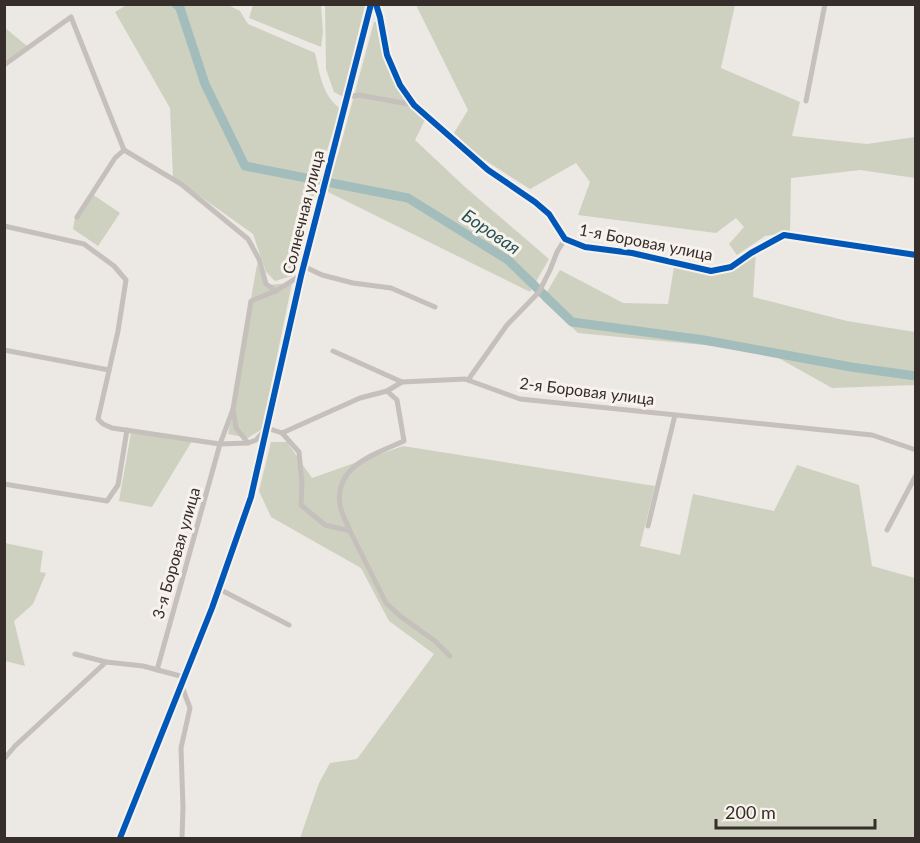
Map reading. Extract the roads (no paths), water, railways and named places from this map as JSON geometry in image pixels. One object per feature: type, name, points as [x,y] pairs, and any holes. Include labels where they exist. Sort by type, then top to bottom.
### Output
[{"type":"street","name":"Солнечная улица","points":[[267,428],[303,266],[371,4]]},
{"type":"street","name":"1-я Боровая улица","points":[[376,4],[387,55],[400,85],[414,105],[488,170],[549,214],[565,238],[585,247],[632,253],[711,271],[731,267],[784,235],[915,255]]},
{"type":"street","points":[[806,101],[825,4]]},
{"type":"street","points":[[4,65],[71,16],[124,150],[181,184],[248,239],[259,259],[266,284],[276,291]]},
{"type":"street","points":[[347,97],[359,95],[414,105]]},
{"type":"street","points":[[77,217],[115,158],[124,150]]},
{"type":"street","points":[[4,226],[84,244],[114,266],[126,279],[98,419],[103,424],[127,430],[220,444],[248,443],[256,440],[267,428]]},
{"type":"street","points":[[468,380],[507,325],[538,292],[565,238]]},
{"type":"street","points":[[303,266],[353,283],[391,288],[435,308]]},
{"type":"street","points":[[248,443],[236,428],[233,409],[251,301],[276,291],[301,275]]},
{"type":"street","points":[[4,350],[109,370]]},
{"type":"street","points":[[333,351],[402,382]]},
{"type":"street","name":"2-я Боровая улица","points":[[282,433],[360,398],[387,391],[402,382],[468,380],[520,399],[872,435],[915,450]]},
{"type":"street","points":[[387,391],[397,400],[404,441],[348,470],[340,487],[340,506],[386,603],[400,616],[435,640],[450,656]]},
{"type":"street","name":"3-я Боровая улица","points":[[157,669],[220,444],[233,409]]},
{"type":"street","points":[[648,526],[675,415]]},
{"type":"street","points":[[267,428],[282,433],[299,452],[301,505],[325,525],[350,531]]},
{"type":"street","points":[[120,838],[219,589],[251,497],[267,428]]},
{"type":"street","points":[[4,484],[107,501],[118,485],[127,430]]},
{"type":"street","points":[[887,530],[915,475]]},
{"type":"street","points":[[219,589],[289,625]]},
{"type":"street","points":[[75,654],[106,662],[157,669],[184,677]]},
{"type":"street","points":[[4,759],[15,746],[106,662]]},
{"type":"street","points":[[181,684],[190,708],[181,748],[182,838]]},
{"type":"waterway","name":"Боровая","points":[[176,4],[180,8],[205,84],[245,166],[408,198],[508,260],[572,322],[704,340],[851,367],[916,376]]}]
